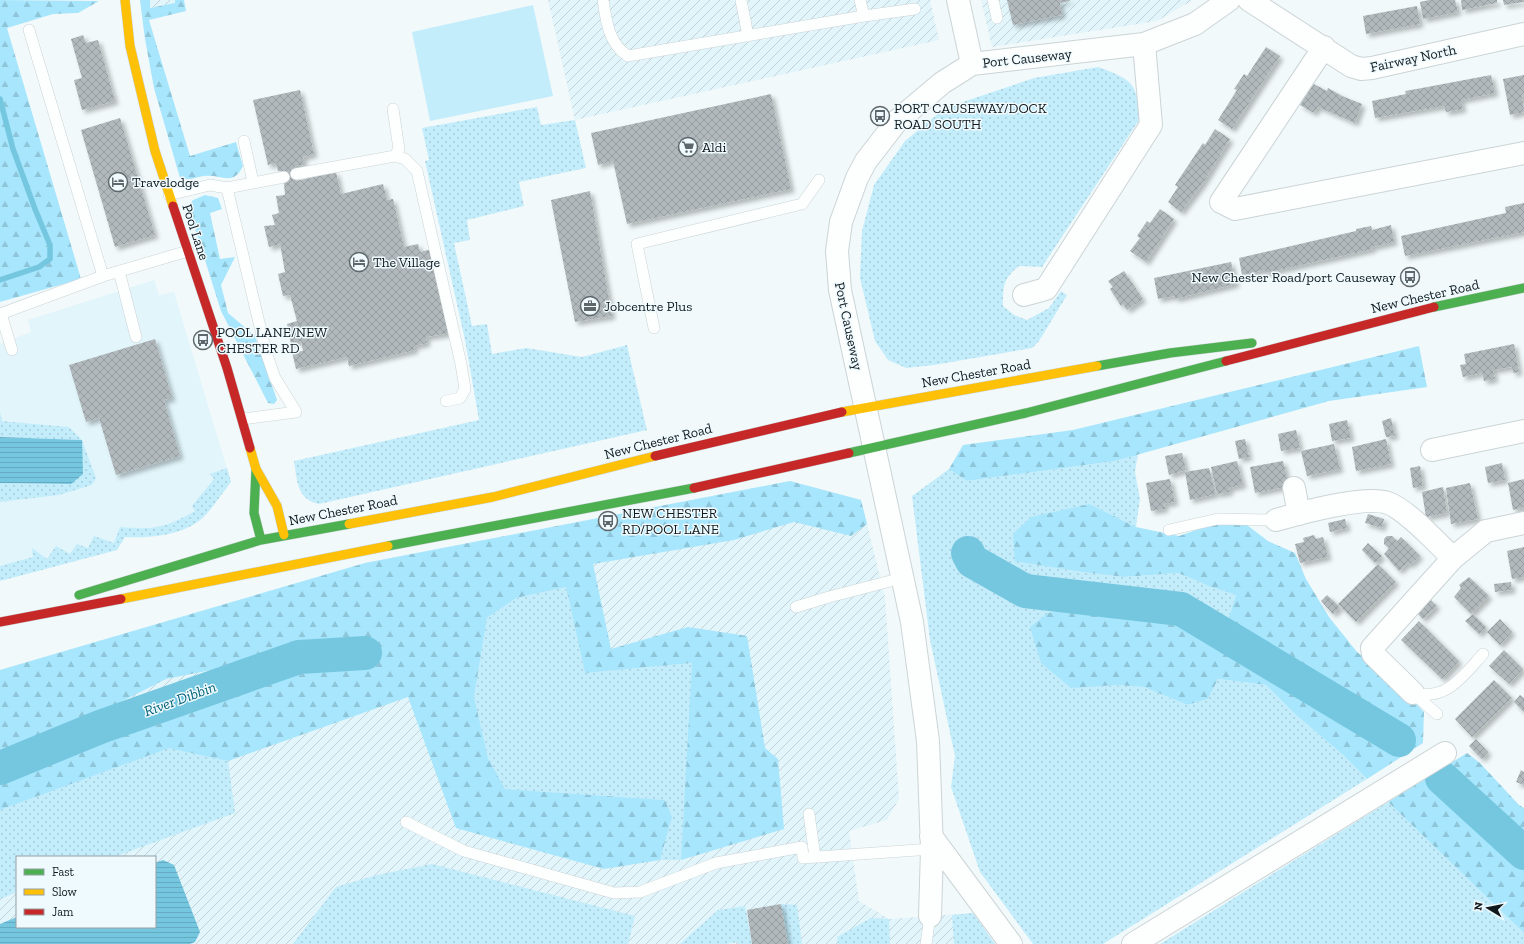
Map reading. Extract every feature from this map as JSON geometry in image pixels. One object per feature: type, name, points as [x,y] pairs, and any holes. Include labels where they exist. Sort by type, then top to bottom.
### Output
[{"type":"main road","name":"Pool Lane","points":[[125,0],[130,46],[155,151],[243,419],[256,469],[277,506],[284,539]]},
{"type":"main road","name":"New Chester Road","points":[[0,621],[222,580],[281,562],[703,486],[1026,413],[1443,305],[1524,288]]},
{"type":"main road","name":"New Chester Road","points":[[0,621],[214,553],[261,540],[284,539],[493,497],[657,455],[866,406],[1170,353],[1333,333]]},
{"type":"main road","name":"Pool Lane","points":[[256,469],[254,512],[261,540]]},
{"type":"main road","points":[[261,540],[269,551]]},
{"type":"street","points":[[958,0],[972,64]]},
{"type":"street","name":"Port Causeway","points":[[930,916],[932,843],[928,741],[912,622],[840,290],[837,251],[841,222],[857,178],[866,161],[881,140],[897,121],[942,83],[972,64],[1144,44],[1195,24],[1229,0]]},
{"type":"street","name":"Fairway North","points":[[1249,0],[1324,47],[1351,66],[1367,68],[1524,34]]},
{"type":"street","points":[[1024,295],[1046,289],[1151,125],[1144,44]]},
{"type":"street","points":[[1324,47],[1221,202],[1235,209],[1524,153]]},
{"type":"street","points":[[1432,450],[1524,430]]},
{"type":"street","points":[[1294,488],[1299,514]]},
{"type":"street","points":[[1276,520],[1341,504],[1372,501],[1387,502],[1402,510],[1453,558]]},
{"type":"street","points":[[1413,693],[1373,654],[1372,648],[1453,558],[1486,530],[1524,523]]},
{"type":"street","points":[[1133,944],[1446,753]]},
{"type":"street","points":[[932,843],[1011,944]]},
{"type":"lane","points":[[603,0],[612,40],[619,50],[628,56],[864,16],[915,9]]},
{"type":"lane","points":[[741,0],[748,36]]},
{"type":"lane","points":[[860,0],[864,16]]},
{"type":"lane","points":[[993,0],[997,18]]},
{"type":"lane","points":[[29,30],[103,276]]},
{"type":"lane","points":[[393,109],[400,149],[395,156]]},
{"type":"lane","points":[[244,141],[253,182]]},
{"type":"lane","points":[[296,174],[395,156],[405,159],[417,171],[462,364],[465,389],[460,398],[446,401]]},
{"type":"lane","points":[[170,195],[210,185],[227,188],[284,177]]},
{"type":"lane","points":[[654,328],[637,244],[802,204],[819,180]]},
{"type":"lane","points":[[227,188],[266,352],[275,378],[296,412],[243,419]]},
{"type":"lane","points":[[12,350],[1,314],[118,271],[188,252]]},
{"type":"lane","points":[[118,271],[136,336]]},
{"type":"lane","points":[[1169,530],[1218,519],[1276,520]]},
{"type":"lane","points":[[796,608],[829,597],[902,578]]},
{"type":"lane","points":[[1413,693],[1420,695],[1448,690],[1454,686],[1483,654]]},
{"type":"lane","points":[[1413,693],[1436,714]]},
{"type":"lane","points":[[809,814],[815,857]]},
{"type":"lane","points":[[406,822],[464,852],[614,893],[640,892],[716,862],[802,847],[803,858],[932,843]]},
{"type":"lane","points":[[926,944],[930,916]]},
{"type":"shaded area","points":[[150,0],[175,0],[176,3],[150,8]]},
{"type":"shaded area","points":[[548,0],[930,0],[939,40],[575,120]]},
{"type":"shaded area","points":[[981,0],[1193,0],[1157,21],[992,47]]},
{"type":"shaded area","points":[[533,5],[553,96],[430,121],[412,32]]},
{"type":"shaded area","points":[[1098,67],[1119,76],[1131,84],[1135,90],[1137,98],[1139,120],[1042,267],[1019,266],[1010,275],[1005,283],[1003,306],[1014,315],[1027,320],[1049,308],[1061,291],[1067,295],[1039,341],[1032,348],[934,365],[906,368],[888,360],[875,341],[860,278],[862,231],[874,185],[905,141],[945,108],[1034,78]]},
{"type":"shaded area","points":[[537,107],[541,125],[575,120],[586,168],[519,182],[524,206],[467,220],[470,240],[454,243],[472,326],[487,324],[492,354],[526,348],[582,357],[627,345],[647,430],[319,504],[312,502],[302,494],[299,488],[294,461],[479,420],[465,340],[425,161],[429,160],[422,128]]},
{"type":"shaded area","points":[[154,280],[159,295],[174,292],[231,482],[200,520],[181,531],[142,538],[125,537],[117,550],[0,581],[0,502],[59,495],[92,485],[69,427],[2,421],[0,411],[0,344],[31,332],[28,320]]},
{"type":"shaded area","points":[[0,411],[2,421],[69,427],[82,440],[0,437]]},
{"type":"shaded area","points":[[0,437],[82,440],[83,474],[71,484],[0,483]]},
{"type":"shaded area","points":[[82,440],[96,478],[92,485],[59,495],[0,502],[0,483],[71,484]]},
{"type":"shaded area","points":[[1138,454],[1135,472],[1140,499],[1136,527],[1090,504],[1015,560],[1082,572],[1124,577],[1178,573],[1211,587],[1236,595],[1228,620],[1156,605],[1101,601],[1048,613],[1116,685],[1144,687],[1187,705],[1208,699],[1218,679],[1266,685],[1296,715],[1343,755],[1367,779],[1103,944],[1033,944],[980,872],[951,787],[955,756],[930,640],[912,496],[949,469],[967,481],[1115,461]]},
{"type":"shaded area","points":[[227,468],[231,482],[207,513],[191,526],[164,535],[125,537],[117,550],[0,581],[0,566],[33,557],[32,548],[47,559],[56,546],[70,554],[77,544],[88,548],[94,536],[114,543],[120,527],[151,528],[185,517],[195,511],[192,506],[214,479],[210,474]]},
{"type":"shaded area","points":[[790,481],[861,500],[885,597],[899,799],[887,820],[849,831],[859,901],[889,919],[973,913],[995,944],[0,944],[0,670],[365,563]]},
{"type":"shaded area","points":[[566,587],[585,673],[693,663],[681,860],[660,860],[672,817],[665,800],[505,789],[488,758],[474,697],[487,618],[516,598]]},
{"type":"shaded area","points":[[169,747],[228,761],[235,813],[117,856],[16,856],[16,892],[0,899],[0,810]]},
{"type":"shaded area","points":[[1388,802],[1524,933],[1524,944],[1160,944]]},
{"type":"shaded area","points":[[163,860],[174,865],[200,932],[195,942],[190,944],[0,944],[0,924],[16,917],[16,928],[156,928],[156,863]]},
{"type":"shaded area","points":[[432,864],[635,916],[628,944],[293,944],[336,887],[377,875]]},
{"type":"shaded area","points":[[781,904],[797,905],[802,944],[788,944]]},
{"type":"shaded area","points":[[745,906],[752,944],[738,944],[738,942],[725,944],[680,944],[718,910]]},
{"type":"shaded area","points":[[973,913],[995,944],[954,944],[952,915]]},
{"type":"shaded area","points":[[871,918],[889,919],[890,944],[838,944],[837,937]]},
{"type":"green space","points":[[0,0],[99,1],[78,13],[53,14],[7,28],[81,279],[0,302]]},
{"type":"green space","points":[[140,0],[150,0],[150,8],[175,3],[175,0],[184,0],[186,11],[149,20],[190,156],[236,142],[243,166],[235,176],[231,178],[201,176],[191,179],[180,178],[154,88]]},
{"type":"green space","points":[[205,195],[218,198],[222,209],[210,213],[220,259],[235,257],[221,285],[228,313],[255,336],[277,400],[274,404],[268,403],[221,311],[188,206],[193,200]]},
{"type":"green space","points":[[1419,346],[1427,387],[1329,401],[1115,461],[967,481],[949,469],[963,445],[1073,430]]},
{"type":"green space","points":[[790,481],[861,500],[867,524],[851,536],[794,522],[734,540],[593,564],[611,649],[688,627],[747,636],[765,748],[778,759],[784,829],[681,860],[692,663],[585,673],[566,587],[516,598],[487,618],[474,697],[488,758],[505,789],[665,800],[672,817],[660,860],[604,869],[456,828],[408,697],[228,761],[169,748],[0,810],[0,785],[105,737],[290,670],[364,661],[330,640],[256,661],[166,679],[79,723],[0,753],[0,670],[365,563]]},
{"type":"green space","points":[[1090,504],[1136,527],[1179,536],[1219,522],[1243,522],[1268,541],[1295,553],[1306,579],[1329,617],[1357,652],[1402,689],[1424,712],[1423,743],[1367,779],[1343,755],[1296,715],[1266,685],[1218,679],[1208,699],[1187,705],[1144,687],[1116,685],[1071,688],[1041,663],[1030,627],[1048,613],[1101,600],[1156,605],[1228,620],[1236,595],[1211,587],[1178,573],[1124,577],[1015,561],[1013,534],[1031,517]]},
{"type":"green space","points":[[1467,753],[1480,763],[1519,805],[1524,808],[1524,933],[1388,802]]},
{"type":"building","points":[[1007,0],[1070,1],[1060,3],[1062,15],[1013,25]]},
{"type":"building","points":[[1429,0],[1455,0],[1458,12],[1423,19],[1420,2]]},
{"type":"building","points":[[1461,0],[1497,0],[1497,3],[1462,10]]},
{"type":"building","points":[[1503,0],[1524,0],[1524,2],[1504,5]]},
{"type":"building","points":[[1417,6],[1420,24],[1366,34],[1363,16]]},
{"type":"building","points":[[83,35],[86,43],[98,40],[115,101],[82,110],[74,80],[82,78],[71,39]]},
{"type":"building","points":[[1266,47],[1280,56],[1232,129],[1218,120],[1237,90],[1234,89],[1244,74],[1247,76]]},
{"type":"building","points":[[1491,75],[1495,93],[1461,100],[1463,109],[1446,112],[1444,106],[1375,118],[1372,101],[1406,94],[1405,91]]},
{"type":"building","points":[[1524,75],[1524,93],[1522,94],[1524,112],[1510,115],[1503,79]]},
{"type":"building","points":[[1312,83],[1327,91],[1328,88],[1342,96],[1362,104],[1355,123],[1318,107],[1314,113],[1300,105]]},
{"type":"building","name":"The Village","points":[[300,90],[314,154],[303,157],[304,165],[295,166],[296,181],[336,172],[341,194],[383,184],[387,200],[393,199],[404,247],[418,244],[420,252],[432,249],[450,333],[426,337],[427,343],[414,346],[415,350],[349,366],[347,357],[296,369],[292,352],[303,351],[301,341],[291,344],[287,324],[297,321],[290,295],[283,296],[278,274],[285,272],[280,244],[269,247],[264,226],[275,225],[272,215],[279,213],[276,196],[285,195],[283,171],[278,171],[276,163],[268,165],[253,100]]},
{"type":"building","name":"Aldi","points":[[771,94],[791,189],[627,224],[613,161],[598,165],[591,133]]},
{"type":"building","name":"Travelodge","points":[[120,118],[155,235],[115,247],[81,130]]},
{"type":"building","points":[[1215,129],[1230,139],[1203,183],[1181,212],[1168,202],[1178,187],[1175,185],[1203,143],[1205,145]]},
{"type":"building","points":[[590,191],[612,316],[575,322],[551,200]]},
{"type":"building","points":[[1524,203],[1524,232],[1405,256],[1401,236],[1506,213],[1505,207]]},
{"type":"building","points":[[1160,209],[1174,219],[1146,262],[1130,251],[1140,238],[1137,236],[1147,221],[1150,223]]},
{"type":"building","points":[[1391,225],[1394,242],[1372,247],[1373,249],[1265,273],[1265,270],[1242,275],[1239,258],[1356,231],[1356,229],[1371,226],[1372,230]]},
{"type":"building","points":[[1231,262],[1236,284],[1175,299],[1175,296],[1158,299],[1154,278]]},
{"type":"building","points":[[1124,271],[1143,299],[1127,310],[1123,304],[1121,306],[1110,289],[1113,287],[1108,281]]},
{"type":"building","points":[[155,339],[172,398],[164,400],[180,456],[116,475],[99,418],[86,422],[69,365]]},
{"type":"building","points":[[1514,344],[1519,372],[1513,373],[1512,367],[1493,370],[1495,379],[1484,381],[1482,373],[1463,377],[1460,365],[1466,364],[1464,354]]},
{"type":"building","points":[[1391,418],[1395,436],[1386,437],[1382,421]]},
{"type":"building","points":[[1347,420],[1351,438],[1332,441],[1329,424]]},
{"type":"building","points":[[1296,430],[1300,448],[1281,451],[1278,434]]},
{"type":"building","points":[[1245,439],[1249,457],[1239,459],[1235,441]]},
{"type":"building","points":[[1386,439],[1391,464],[1356,471],[1352,447]]},
{"type":"building","points":[[1334,444],[1340,469],[1307,476],[1301,451]]},
{"type":"building","points":[[1182,453],[1186,470],[1169,475],[1165,456]]},
{"type":"building","points":[[1237,461],[1243,485],[1229,488],[1230,492],[1217,494],[1211,467]]},
{"type":"building","points":[[1283,461],[1289,486],[1255,493],[1250,467]]},
{"type":"building","points":[[1502,463],[1505,480],[1488,483],[1485,467]]},
{"type":"building","points":[[1420,466],[1423,486],[1413,488],[1410,468]]},
{"type":"building","points":[[1209,468],[1216,494],[1190,500],[1185,472]]},
{"type":"building","points":[[1170,479],[1175,502],[1164,504],[1165,509],[1151,511],[1146,483]]},
{"type":"building","points":[[1524,479],[1524,507],[1513,510],[1508,483]]},
{"type":"building","points":[[1470,483],[1478,519],[1451,524],[1446,488]]},
{"type":"building","points":[[1443,487],[1447,513],[1426,517],[1422,492]]},
{"type":"building","points":[[1368,514],[1384,519],[1382,528],[1365,523]]},
{"type":"building","points":[[1345,519],[1347,528],[1330,532],[1328,523]]},
{"type":"building","points":[[1314,535],[1316,539],[1323,537],[1328,557],[1300,563],[1295,544],[1304,542],[1303,538]]},
{"type":"building","points":[[1387,536],[1392,536],[1397,541],[1401,537],[1420,556],[1410,565],[1408,563],[1399,571],[1384,554],[1389,548],[1384,544],[1384,539]]},
{"type":"building","points":[[1368,543],[1382,556],[1375,563],[1362,550]]},
{"type":"building","points":[[1524,547],[1524,577],[1512,579],[1507,551]]},
{"type":"building","points":[[1378,564],[1396,582],[1356,622],[1338,604]]},
{"type":"building","points":[[1469,577],[1489,596],[1471,614],[1454,597],[1461,588],[1459,585]]},
{"type":"building","points":[[1511,582],[1512,590],[1495,592],[1494,584]]},
{"type":"building","points":[[1327,595],[1340,607],[1333,614],[1321,601]]},
{"type":"building","points":[[1430,599],[1437,606],[1423,619],[1417,613]]},
{"type":"building","points":[[1473,614],[1486,627],[1479,634],[1465,621]]},
{"type":"building","points":[[1500,619],[1512,632],[1500,645],[1487,632]]},
{"type":"building","points":[[1419,621],[1459,661],[1442,679],[1401,640]]},
{"type":"building","points":[[1504,650],[1523,669],[1509,684],[1489,666]]},
{"type":"building","points":[[1494,680],[1512,698],[1472,737],[1455,719]]},
{"type":"building","points":[[1520,695],[1524,698],[1524,712],[1514,702]]},
{"type":"building","points":[[1476,739],[1488,752],[1482,759],[1469,746]]},
{"type":"building","points":[[1521,770],[1524,772],[1524,785],[1516,782]]},
{"type":"building","points":[[781,904],[788,944],[752,944],[747,910]]},
{"type":"waterway","points":[[0,99],[13,149],[50,245],[50,259],[39,267],[0,280]]},
{"type":"waterway","points":[[968,553],[972,561],[1025,591],[1181,609],[1399,740]]},
{"type":"waterway","name":"River Dibbin","points":[[0,768],[100,727],[299,657],[365,653]]},
{"type":"waterway","points":[[1442,778],[1524,853]]},
{"type":"traffic: fast","points":[[1434,307],[1524,288]]},
{"type":"traffic: fast","points":[[1097,366],[1170,353],[1252,343]]},
{"type":"traffic: fast","points":[[849,453],[1026,413],[1226,361]]},
{"type":"traffic: fast","points":[[256,469],[254,513],[261,540]]},
{"type":"traffic: fast","points":[[388,546],[694,488]]},
{"type":"traffic: fast","points":[[79,595],[261,540],[349,524]]},
{"type":"traffic: slow","points":[[125,0],[130,46],[155,151],[173,206]]},
{"type":"traffic: slow","points":[[842,412],[1097,366]]},
{"type":"traffic: slow","points":[[250,448],[256,469],[277,506],[284,535]]},
{"type":"traffic: slow","points":[[349,524],[493,497],[655,456]]},
{"type":"traffic: slow","points":[[121,599],[388,546]]},
{"type":"traffic: jam","points":[[173,206],[227,368],[250,448]]},
{"type":"traffic: jam","points":[[1226,361],[1434,307]]},
{"type":"traffic: jam","points":[[655,456],[842,412]]},
{"type":"traffic: jam","points":[[694,488],[849,453]]},
{"type":"traffic: jam","points":[[0,622],[121,599]]},
{"type":"place","name":"PORT CAUSEWAY/DOCK ROAD SOUTH","points":[[880,116]]},
{"type":"place","name":"Aldi","points":[[688,147]]},
{"type":"place","name":"Travelodge","points":[[118,182]]},
{"type":"place","name":"The Village","points":[[359,262]]},
{"type":"place","name":"New Chester Road/port Causeway","points":[[1410,277]]},
{"type":"place","name":"Jobcentre Plus","points":[[590,306]]},
{"type":"place","name":"POOL LANE/NEW CHESTER RD","points":[[203,340]]},
{"type":"place","name":"NEW CHESTER RD/POOL LANE","points":[[608,521]]}]
